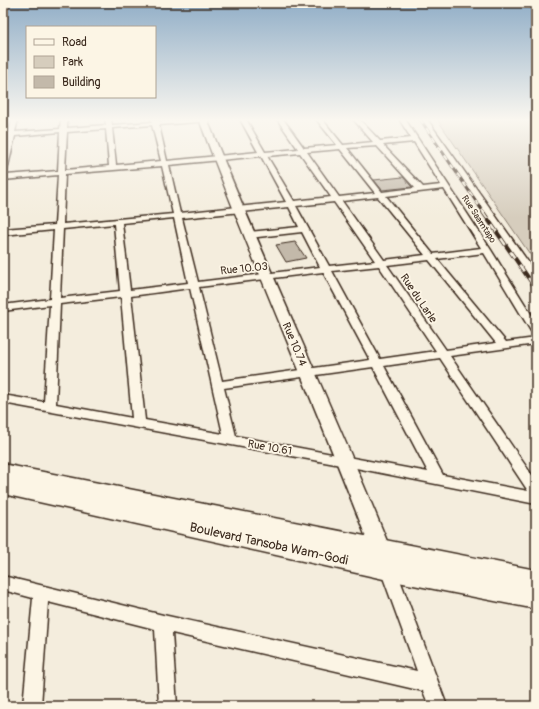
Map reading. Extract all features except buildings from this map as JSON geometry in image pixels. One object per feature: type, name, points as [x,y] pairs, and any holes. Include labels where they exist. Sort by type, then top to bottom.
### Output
[{"type":"main road","name":"Rue 10.74","points":[[216,152],[238,210],[346,461],[385,559]]},
{"type":"main road","name":"Boulevard Tansoba Wam-Godi","points":[[3,472],[385,559],[536,598]]},
{"type":"main road","name":"Boulevard Tansoba Wam-Godi","points":[[3,486],[385,559],[536,581]]},
{"type":"street","points":[[8,152],[3,176],[289,152]]},
{"type":"street","points":[[50,408],[62,152]]},
{"type":"street","points":[[112,152],[113,167]]},
{"type":"street","points":[[162,152],[219,385],[231,441]]},
{"type":"street","name":"Rue du Larle","points":[[305,152],[381,262],[536,492]]},
{"type":"street","points":[[346,152],[378,194],[431,256],[503,346]]},
{"type":"street","points":[[387,152],[421,190]]},
{"type":"street","name":"Rue Saamtapo","points":[[424,152],[487,250],[536,331]]},
{"type":"street","points":[[447,152],[536,280]]},
{"type":"street","points":[[262,154],[305,229],[439,478]]},
{"type":"street","points":[[3,232],[118,220],[238,210],[446,187]]},
{"type":"street","points":[[118,220],[139,424]]},
{"type":"street","points":[[249,235],[305,229]]},
{"type":"street","name":"Rue 10.03","points":[[3,308],[194,285],[267,278],[381,262],[487,250]]},
{"type":"street","points":[[219,385],[536,341]]},
{"type":"street","name":"Rue 10.61","points":[[3,399],[439,478],[536,498]]},
{"type":"street","points":[[385,559],[438,706]]},
{"type":"street","points":[[3,582],[41,593],[163,623],[429,683]]},
{"type":"street","points":[[32,706],[41,593]]},
{"type":"street","points":[[163,623],[168,706]]},
{"type":"green space","points":[[460,152],[536,152],[536,263]]},
{"type":"railway","points":[[443,152],[484,213]]},
{"type":"railway","points":[[483,212],[536,289]]}]
